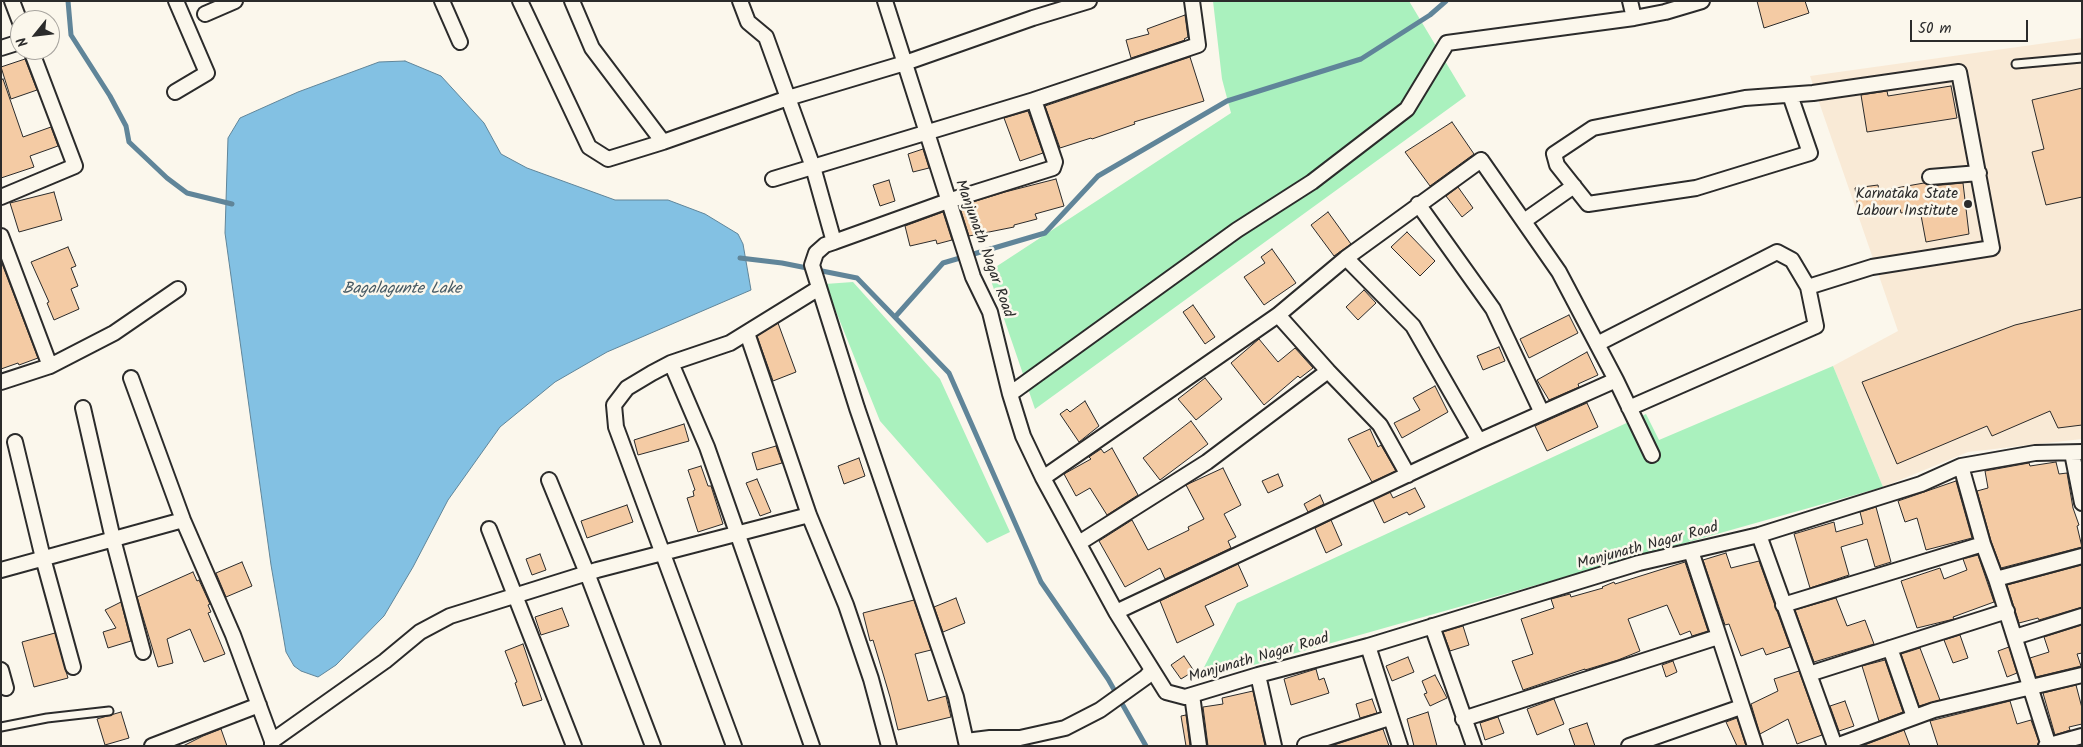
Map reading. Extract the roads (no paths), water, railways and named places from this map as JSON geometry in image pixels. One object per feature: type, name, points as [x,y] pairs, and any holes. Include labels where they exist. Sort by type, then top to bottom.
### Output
[{"type":"street","points":[[175,92],[207,73],[176,1]]},
{"type":"street","points":[[205,14],[235,1]]},
{"type":"street","points":[[442,1],[460,42]]},
{"type":"street","points":[[520,1],[589,147],[608,160],[788,98],[905,63],[1033,18],[1089,1]]},
{"type":"street","points":[[572,1],[592,48],[663,142]]},
{"type":"street","points":[[740,1],[748,22],[766,37],[812,167],[834,242]]},
{"type":"street","name":"Manjunath Nagar Road","points":[[885,1],[973,277],[990,312],[1010,394],[1023,436],[1043,478],[1149,674],[1166,692],[1185,697],[1258,675],[1368,646],[1639,563],[1759,535],[1921,484],[1961,466],[2035,453],[2077,452]]},
{"type":"street","points":[[773,179],[1034,100],[1198,45],[1192,1]]},
{"type":"street","points":[[1630,1],[1634,18]]},
{"type":"street","points":[[1010,394],[1237,230],[1312,182],[1407,109],[1447,43],[1634,18],[1665,12],[1702,1]]},
{"type":"street","points":[[1,197],[75,166],[35,60]]},
{"type":"street","points":[[1790,95],[1810,153],[1696,188],[1588,204],[1557,165],[1554,154],[1593,128],[1745,98],[1790,95],[1959,72],[1992,248],[1872,267],[1808,287]]},
{"type":"street","points":[[1034,100],[1055,162],[1052,168],[948,201],[825,245],[816,253],[812,265],[863,427],[956,697],[966,743],[990,738],[1020,738],[1065,728],[1100,710],[1149,674]]},
{"type":"street","points":[[1043,478],[1278,315],[1346,258],[1481,160],[1559,272],[1616,380],[1652,455]]},
{"type":"street","points":[[1930,177],[1979,173]]},
{"type":"street","points":[[1524,221],[1574,186]]},
{"type":"street","points":[[1418,204],[1493,309],[1542,413]]},
{"type":"street","points":[[1,236],[50,366]]},
{"type":"street","points":[[1597,344],[1777,252],[1792,260],[1808,287],[1816,326],[1629,408]]},
{"type":"street","points":[[1346,258],[1413,326],[1480,440]]},
{"type":"street","points":[[734,746],[616,427],[614,405],[627,388],[671,363],[730,343],[819,288]]},
{"type":"street","points":[[1,382],[50,366],[114,332],[178,289]]},
{"type":"street","points":[[1278,315],[1380,425],[1408,475]]},
{"type":"street","points":[[746,333],[809,515],[846,605],[871,679],[889,746]]},
{"type":"street","points":[[671,363],[707,447],[736,534],[808,727],[812,746]]},
{"type":"street","points":[[1078,543],[1207,462],[1328,371]]},
{"type":"street","points":[[131,378],[183,520],[232,635],[272,743],[385,661],[420,632],[450,616],[587,573],[809,515]]},
{"type":"street","points":[[1116,612],[1480,440],[1616,380]]},
{"type":"street","points":[[83,408],[112,539],[143,652]]},
{"type":"street","points":[[15,442],[43,558],[73,667]]},
{"type":"street","points":[[2077,452],[2082,503]]},
{"type":"street","points":[[1961,466],[1983,544],[2007,611],[2048,745],[2082,736]]},
{"type":"street","points":[[549,480],[587,573],[653,746]]},
{"type":"street","points":[[1,570],[183,520]]},
{"type":"street","points":[[489,529],[574,746]]},
{"type":"street","points":[[1759,535],[1835,746],[1934,710],[2082,674]]},
{"type":"street","points":[[1783,605],[1983,544]]},
{"type":"street","points":[[1691,552],[1755,746]]},
{"type":"street","points":[[1996,579],[2082,556]]},
{"type":"street","points":[[1810,674],[2007,611]]},
{"type":"street","points":[[2015,637],[2082,616]]},
{"type":"street","points":[[1432,626],[1474,746]]},
{"type":"street","points":[[1463,719],[1718,637]]},
{"type":"street","points":[[1368,646],[1389,718],[1400,746]]},
{"type":"street","points":[[1890,648],[1914,717]]},
{"type":"street","points":[[1,670],[6,688]]},
{"type":"street","points":[[1258,675],[1274,746]]},
{"type":"street","points":[[1192,695],[1199,746]]},
{"type":"street","points":[[152,746],[259,705]]},
{"type":"street","points":[[1629,746],[1741,707]]},
{"type":"street","points":[[1305,745],[1389,718]]},
{"type":"lane","points":[[2016,64],[2082,58]]},
{"type":"lane","points":[[1,727],[47,718],[109,711]]},
{"type":"water","name":"Bagalagunte Lake","points":[[405,61],[441,76],[484,123],[501,154],[527,168],[615,200],[668,200],[705,214],[738,234],[743,244],[751,290],[607,352],[555,382],[500,427],[448,500],[413,567],[384,616],[336,665],[318,677],[301,671],[294,666],[286,652],[271,565],[225,233],[228,138],[240,118],[298,92],[379,62]]},
{"type":"waterway","points":[[68,1],[71,35],[110,96],[126,126],[129,142],[167,178],[187,193],[232,204]]},
{"type":"waterway","points":[[895,317],[943,263],[1045,233],[1098,176],[1227,101],[1361,59],[1430,15],[1446,1]]},
{"type":"waterway","points":[[740,258],[782,263],[857,278],[949,373],[1041,582],[1108,679],[1146,746]]},
{"type":"place","name":"Karnataka State Labour Institute","points":[[1968,204]]}]
